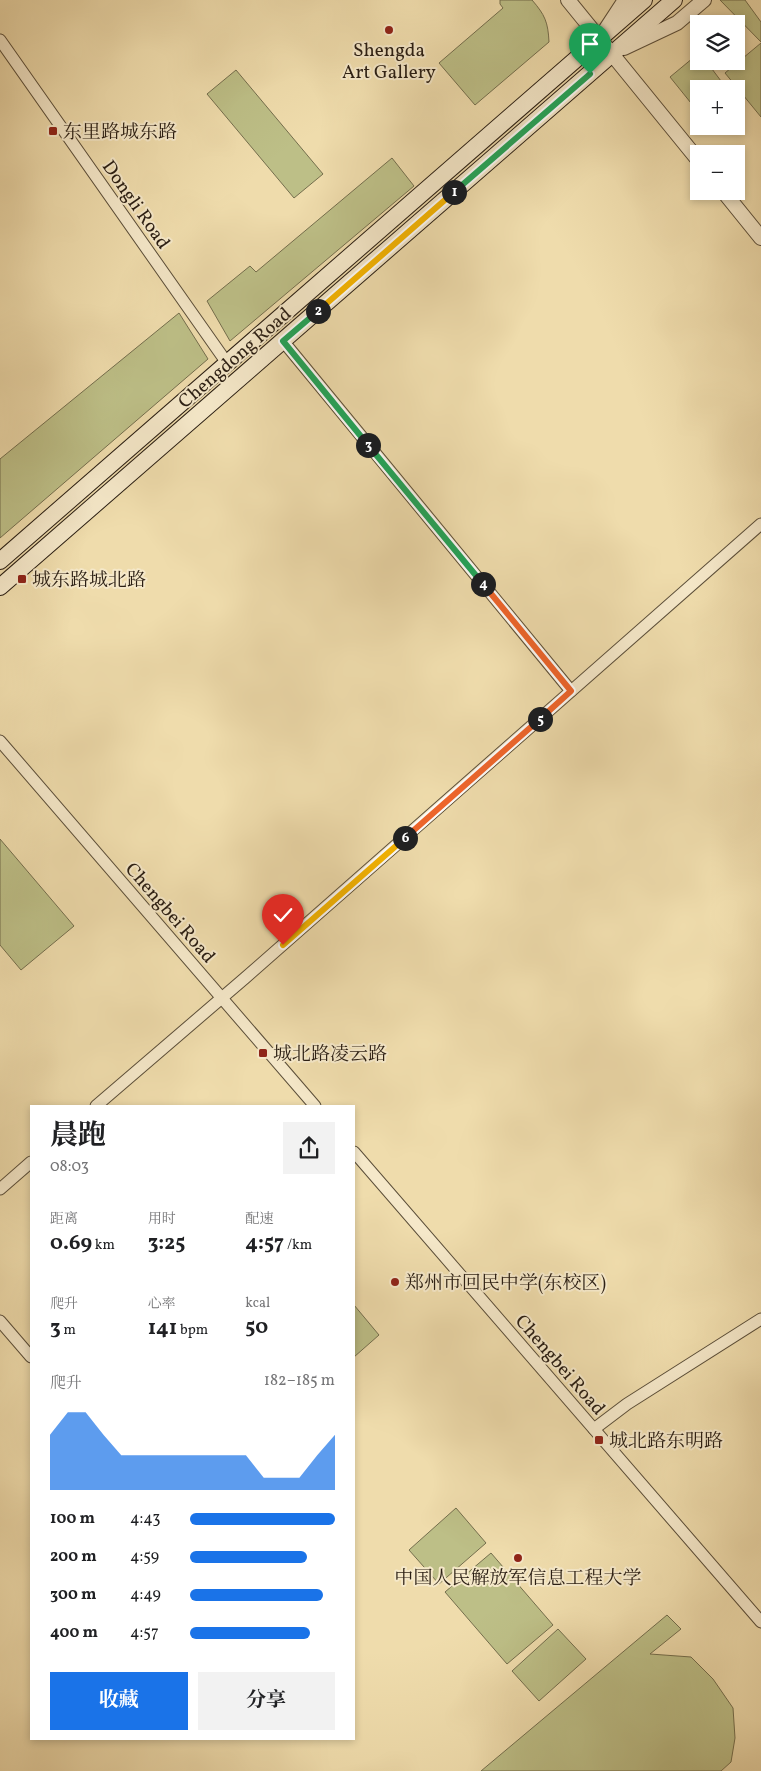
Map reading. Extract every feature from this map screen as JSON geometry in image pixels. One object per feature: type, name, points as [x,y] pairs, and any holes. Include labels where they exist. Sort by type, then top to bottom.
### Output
[{"type":"main road","name":"Chengdong Road","points":[[0,561],[644,0]]},
{"type":"main road","name":"Chengdong Road","points":[[0,588],[674,0]]},
{"type":"street","points":[[568,0],[690,150]]},
{"type":"street","points":[[600,39],[625,0]]},
{"type":"street","points":[[613,53],[678,23],[704,0]]},
{"type":"street","name":"Dongli Road","points":[[0,40],[227,363]]},
{"type":"street","points":[[730,200],[761,238]]},
{"type":"street","points":[[283,341],[571,691]]},
{"type":"street","points":[[97,1105],[222,998],[761,524]]},
{"type":"street","name":"Chengbei Road","points":[[0,741],[314,1105]]},
{"type":"street","name":"Chengbei Road","points":[[355,1153],[761,1622]]},
{"type":"street","points":[[0,1189],[30,1163]]},
{"type":"street","points":[[594,1429],[628,1404],[761,1319]]},
{"type":"street","points":[[0,1321],[30,1356]]},
{"type":"green space","points":[[500,0],[532,0],[545,19],[549,42],[475,105],[439,63],[503,8]]},
{"type":"green space","points":[[720,0],[745,0],[761,22],[761,42],[745,26],[745,15],[735,15]]},
{"type":"green space","points":[[761,43],[761,117],[745,97],[745,80],[731,80],[725,73],[729,70],[745,70],[745,56]]},
{"type":"green space","points":[[690,60],[690,70],[713,70],[720,80],[690,80],[690,102],[670,77]]},
{"type":"green space","points":[[236,70],[323,174],[294,198],[207,94]]},
{"type":"green space","points":[[392,158],[414,186],[230,341],[207,301],[250,266],[256,272]]},
{"type":"green space","points":[[179,313],[208,359],[0,538],[0,459]]},
{"type":"green space","points":[[0,839],[74,926],[21,970],[0,945]]},
{"type":"green space","points":[[355,1306],[379,1335],[355,1356]]},
{"type":"green space","points":[[456,1508],[486,1543],[439,1584],[409,1550]]},
{"type":"green space","points":[[491,1553],[553,1625],[507,1664],[445,1592]]},
{"type":"green space","points":[[667,1615],[681,1629],[650,1654],[691,1657],[713,1679],[733,1708],[735,1738],[731,1762],[721,1771],[481,1771]]},
{"type":"green space","points":[[558,1629],[586,1659],[539,1701],[512,1671]]},
{"type":"place","name":"Shengda Art Gallery","points":[[389,30]]},
{"type":"place","name":"东里路城东路","points":[[53,131]]},
{"type":"place","name":"城东路城北路","points":[[22,579]]},
{"type":"place","name":"城北路凌云路","points":[[263,1053]]},
{"type":"place","name":"郑州市回民中学(东校区)","points":[[395,1282]]},
{"type":"place","name":"城北路东明路","points":[[599,1440]]},
{"type":"place","name":"中国人民解放军信息工程大学","points":[[518,1558]]},
{"type":"route","points":[[283,945],[571,691],[283,341],[590,74]]}]
